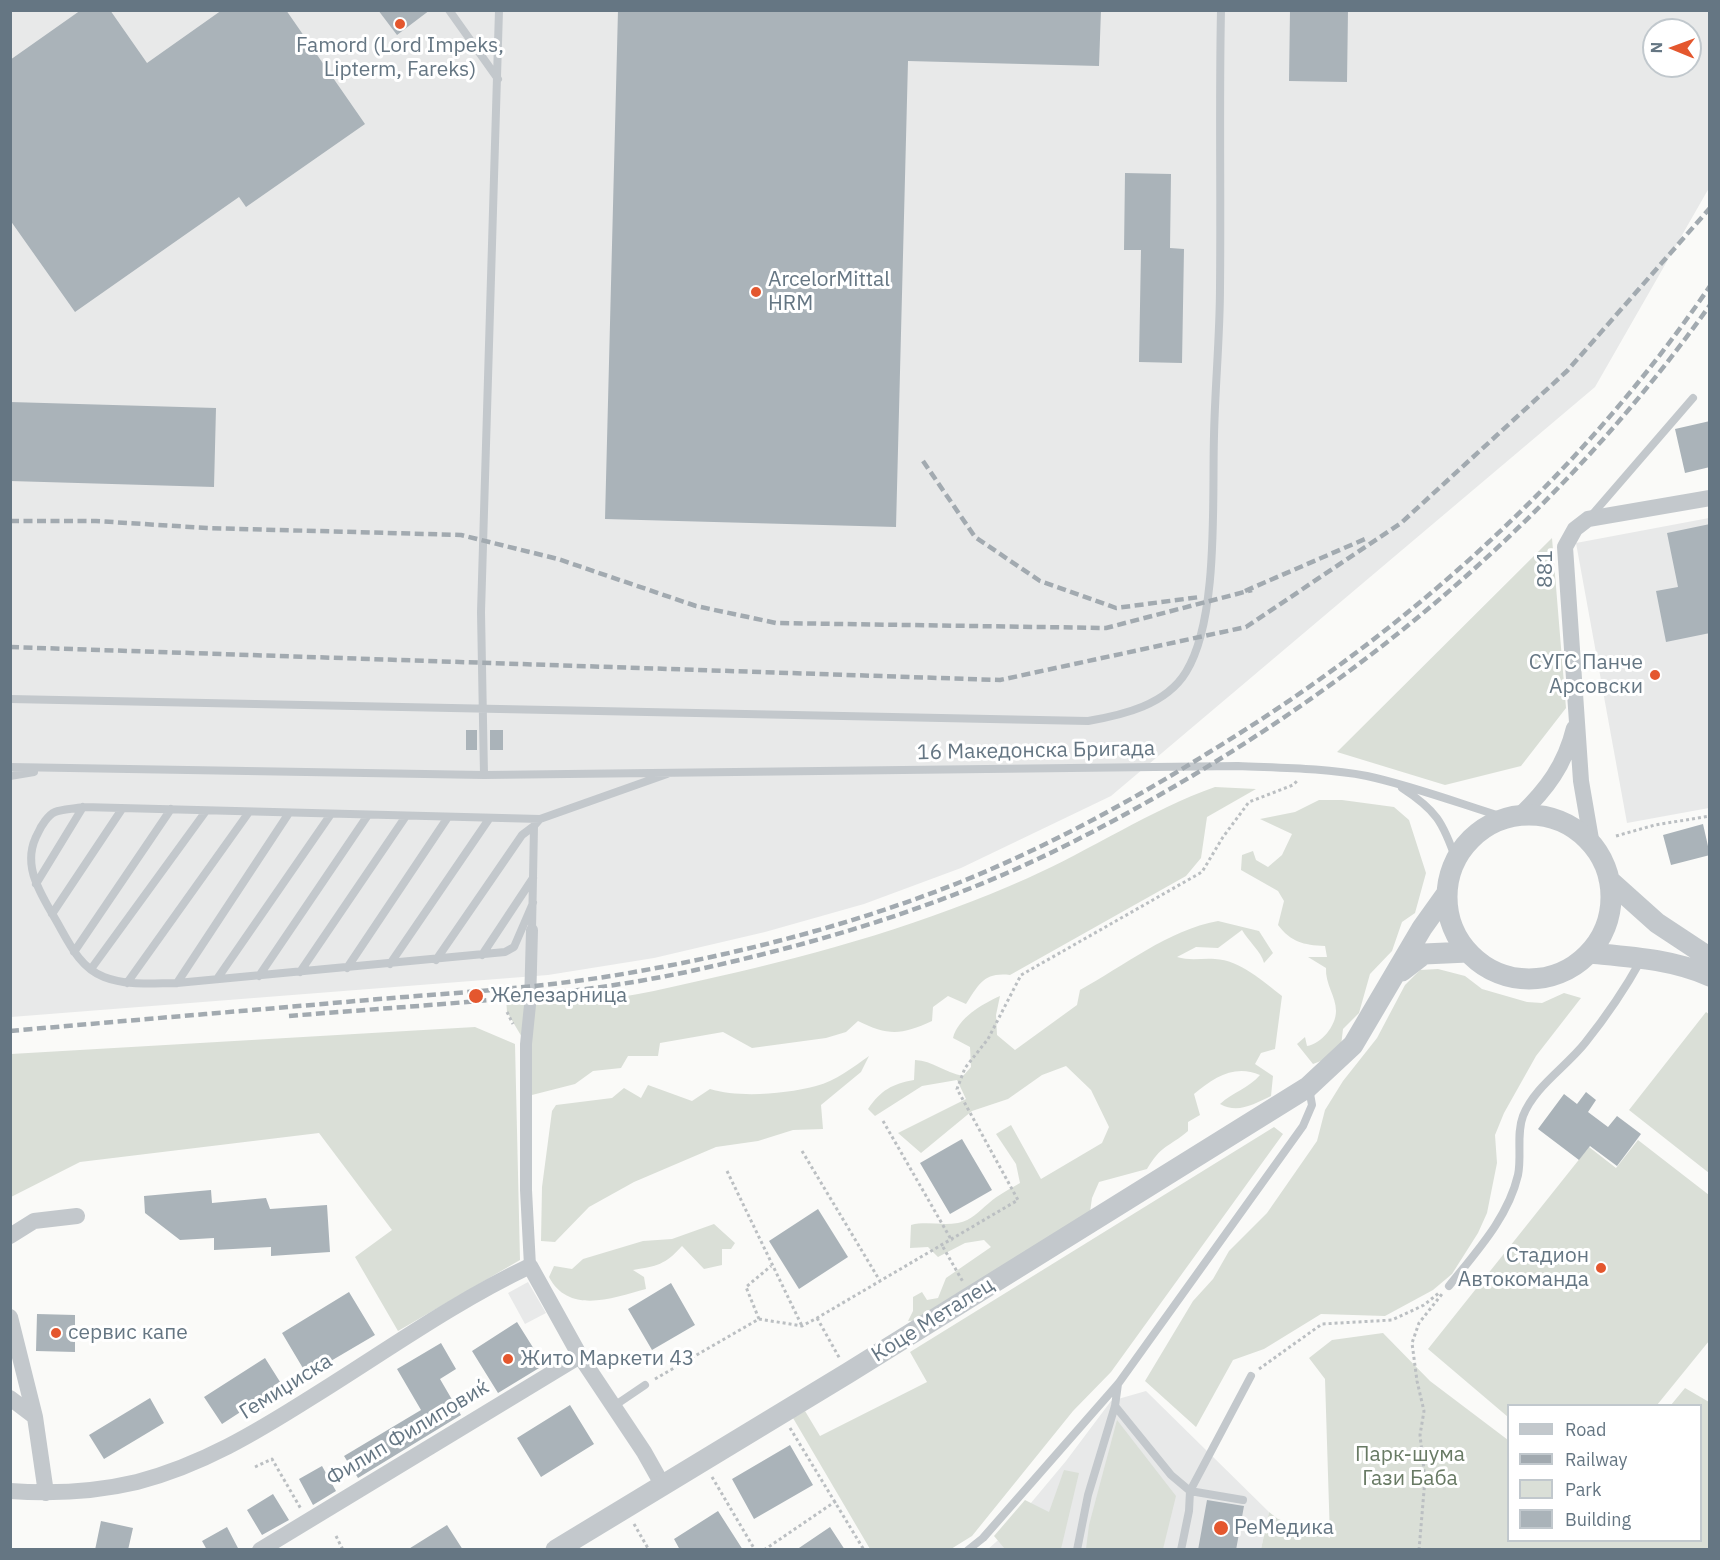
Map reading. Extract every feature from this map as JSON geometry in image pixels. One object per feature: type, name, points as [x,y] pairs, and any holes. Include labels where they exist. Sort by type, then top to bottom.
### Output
[{"type":"street","points":[[1588,519],[1710,498]]},
{"type":"street","name":"881","points":[[1588,519],[1575,529],[1565,547],[1581,781],[1593,845]]},
{"type":"street","name":"881","points":[[1512,816],[1543,793],[1558,773],[1571,741],[1577,715]]},
{"type":"street","points":[[1512,816],[1547,817],[1572,827],[1593,845],[1603,861],[1609,880],[1611,899],[1608,919],[1601,937],[1589,953],[1572,967],[1551,976],[1528,980],[1506,976],[1485,967],[1468,952],[1451,925],[1447,893],[1456,860],[1466,844],[1480,831],[1512,816]]},
{"type":"street","points":[[1609,880],[1657,923],[1710,958]]},
{"type":"street","name":"Коце Металец","points":[[556,1550],[848,1373],[1308,1087],[1353,1045],[1447,893]]},
{"type":"street","points":[[532,930],[530,1005],[526,1044],[526,1190],[530,1266],[580,1356],[614,1406],[662,1485]]},
{"type":"street","name":"Коце Металец","points":[[1392,979],[1424,954],[1468,952]]},
{"type":"street","points":[[1589,953],[1642,957],[1690,968],[1710,976]]},
{"type":"street","points":[[10,1236],[34,1221],[77,1216]]},
{"type":"street","name":"Гемиџиска","points":[[10,1491],[46,1493],[85,1491],[137,1482],[174,1470],[241,1442],[409,1336],[530,1266]]},
{"type":"street","points":[[10,1317],[35,1417],[46,1493]]},
{"type":"street","name":"Филип Филиповиќ","points":[[260,1550],[580,1356]]},
{"type":"street","points":[[10,1398],[35,1417]]},
{"type":"lane","points":[[449,10],[498,80]]},
{"type":"lane","points":[[484,776],[481,710],[483,541],[499,10]]},
{"type":"lane","points":[[10,699],[1088,721],[1125,714],[1166,694],[1185,674],[1205,624],[1211,554],[1220,289],[1221,10]]},
{"type":"lane","points":[[1588,519],[1693,398]]},
{"type":"lane","name":"16 Македонска Бригада","points":[[47,769],[484,776],[1238,766],[1308,769],[1367,776],[1512,816]]},
{"type":"lane","points":[[10,768],[47,769]]},
{"type":"lane","points":[[10,777],[47,769]]},
{"type":"lane","points":[[436,960],[522,835],[537,822],[674,772]]},
{"type":"lane","name":"16 Македонска Бригада","points":[[1397,785],[1426,804],[1443,825],[1456,860]]},
{"type":"lane","points":[[532,903],[514,947],[505,952],[217,980],[127,983],[104,977],[91,969],[74,952],[36,884],[30,865],[32,843],[41,826],[55,812],[82,807],[448,817],[537,822]]},
{"type":"lane","points":[[36,884],[82,807]]},
{"type":"lane","points":[[52,914],[123,809]]},
{"type":"lane","points":[[74,952],[171,809]]},
{"type":"lane","points":[[91,969],[206,811]]},
{"type":"lane","points":[[127,983],[249,812]]},
{"type":"lane","points":[[177,983],[288,813]]},
{"type":"lane","points":[[217,980],[331,814]]},
{"type":"lane","points":[[259,976],[368,815]]},
{"type":"lane","points":[[300,972],[406,816]]},
{"type":"lane","points":[[347,968],[448,817]]},
{"type":"lane","points":[[390,964],[489,819]]},
{"type":"lane","points":[[532,930],[537,822]]},
{"type":"lane","points":[[482,956],[533,878]]},
{"type":"lane","points":[[1449,1286],[1503,1215],[1514,1191],[1519,1171],[1520,1130],[1523,1115],[1539,1091],[1585,1043],[1642,957]]},
{"type":"lane","points":[[968,1550],[983,1538],[1119,1384],[1303,1126],[1312,1105],[1308,1087]]},
{"type":"lane","points":[[1181,1550],[1190,1491],[1251,1376]]},
{"type":"lane","points":[[1077,1550],[1088,1495],[1115,1406],[1119,1384]]},
{"type":"lane","points":[[614,1406],[645,1385]]},
{"type":"lane","points":[[1115,1406],[1171,1475],[1190,1491],[1243,1500]]},
{"type":"path","points":[[645,1385],[759,1319],[802,1326],[952,1241],[1018,1200],[957,1089],[965,1068],[988,1039],[1021,975],[1202,872],[1223,837],[1249,802],[1293,785],[1308,769]]},
{"type":"path","points":[[1616,836],[1655,825],[1710,816]]},
{"type":"path","points":[[883,1121],[952,1241]]},
{"type":"path","points":[[802,1151],[880,1281]]},
{"type":"path","points":[[727,1171],[802,1326]]},
{"type":"path","points":[[943,1246],[972,1296]]},
{"type":"path","points":[[759,1319],[746,1287],[771,1266]]},
{"type":"path","points":[[1251,1376],[1322,1324],[1392,1320],[1424,1305],[1449,1286]]},
{"type":"path","points":[[1419,1550],[1425,1479],[1420,1435],[1424,1411],[1416,1382],[1412,1343],[1419,1323],[1449,1286]]},
{"type":"path","points":[[817,1318],[848,1373]]},
{"type":"path","points":[[781,1414],[864,1550]]},
{"type":"path","points":[[255,1467],[272,1459],[308,1521]]},
{"type":"path","points":[[702,1460],[755,1550]]},
{"type":"path","points":[[764,1550],[836,1501]]},
{"type":"path","points":[[624,1507],[649,1550]]},
{"type":"path","points":[[336,1536],[343,1550]]},
{"type":"shaded area","points":[[11,11],[1709,11],[1709,188],[1595,387],[1111,796],[961,868],[864,904],[765,932],[654,958],[548,975],[11,1017]]},
{"type":"shaded area","name":"СУГС Панче Арсовски","points":[[1709,518],[1709,808],[1627,823],[1576,543]]},
{"type":"shaded area","points":[[528,1282],[546,1313],[525,1324],[508,1293]]},
{"type":"shaded area","points":[[1146,1391],[1269,1512],[1261,1549],[987,1550],[1005,1534],[1066,1461],[1111,1401]]},
{"type":"green space","points":[[1552,538],[1566,708],[1521,766],[1445,785],[1337,752]]},
{"type":"green space","points":[[1215,787],[1256,789],[1207,817],[1201,858],[1186,876],[1010,975],[994,975],[988,978],[979,985],[966,1004],[948,996],[933,1007],[932,1021],[912,1029],[895,1032],[878,1029],[858,1021],[846,1032],[826,1038],[752,1048],[723,1032],[660,1043],[658,1056],[628,1056],[621,1068],[593,1071],[575,1084],[528,1096],[526,1044],[507,1012],[506,998],[522,996],[523,1005],[574,1003],[622,997],[756,968],[835,947],[913,923],[1028,878],[1167,807]]},
{"type":"green space","points":[[1319,800],[1342,800],[1394,807],[1409,820],[1426,873],[1415,913],[1402,922],[1392,951],[1370,974],[1359,1013],[1343,1029],[1341,1046],[1326,1059],[1313,1064],[1297,1044],[1305,1037],[1307,1046],[1317,1042],[1331,1028],[1335,1017],[1336,1006],[1327,979],[1326,968],[1308,957],[1327,957],[1325,946],[1310,945],[1288,935],[1278,925],[1284,901],[1278,891],[1241,870],[1242,855],[1253,851],[1256,860],[1268,867],[1282,855],[1292,834],[1260,819],[1295,812]]},
{"type":"green space","points":[[1218,921],[1259,931],[1273,953],[1264,963],[1242,930],[1218,948],[1196,947],[1177,957],[1215,959],[1233,963],[1282,996],[1275,1049],[1261,1053],[1255,1064],[1273,1076],[1271,1096],[1246,1107],[1227,1107],[1220,1104],[1260,1075],[1242,1071],[1233,1072],[1209,1082],[1194,1094],[1200,1115],[1188,1122],[1188,1131],[1161,1150],[1147,1169],[1099,1182],[1092,1198],[1090,1212],[923,1320],[908,1321],[913,1311],[913,1297],[922,1292],[927,1300],[938,1298],[946,1278],[991,1247],[984,1240],[965,1243],[938,1257],[928,1247],[910,1248],[911,1225],[963,1222],[996,1197],[1020,1183],[1016,1164],[996,1134],[1011,1125],[1041,1179],[1102,1143],[1109,1127],[1091,1090],[1066,1066],[1042,1075],[1008,1099],[972,1111],[921,1153],[898,1133],[966,1099],[957,1080],[922,1086],[875,1116],[868,1109],[873,1102],[888,1089],[914,1080],[915,1060],[927,1062],[963,1076],[971,1067],[970,1047],[953,1038],[965,1018],[993,999],[1000,996],[996,1015],[997,1035],[1015,1050],[1077,1005],[1080,990],[1164,940]]},
{"type":"green space","points":[[1438,969],[1465,976],[1482,989],[1527,1002],[1542,1003],[1564,993],[1581,998],[1536,1056],[1504,1113],[1495,1135],[1497,1163],[1487,1213],[1478,1233],[1452,1274],[1433,1290],[1385,1316],[1321,1314],[1264,1349],[1233,1360],[1196,1427],[1145,1381],[1193,1301],[1213,1279],[1229,1251],[1267,1213],[1317,1141],[1325,1110],[1343,1081],[1377,1038],[1405,985],[1420,970]]},
{"type":"green space","points":[[1706,1012],[1710,1015],[1709,1173],[1629,1110]]},
{"type":"green space","points":[[475,1027],[515,1044],[520,1260],[398,1331],[355,1257],[392,1230],[319,1133],[80,1162],[11,1197],[11,1054]]},
{"type":"green space","points":[[869,1056],[861,1072],[821,1105],[823,1129],[793,1130],[758,1141],[716,1147],[634,1182],[589,1207],[555,1242],[541,1241],[542,1187],[552,1111],[556,1105],[612,1098],[624,1088],[641,1098],[648,1085],[692,1101],[710,1089],[748,1094],[791,1091],[830,1081]]},
{"type":"green space","points":[[1274,1127],[1283,1134],[1111,1372],[1073,1411],[972,1536],[951,1549],[870,1549],[793,1418],[805,1411],[820,1436],[927,1382],[910,1352]]},
{"type":"green space","name":"Стадион Автокоманда","points":[[1638,1140],[1709,1195],[1709,1341],[1658,1404],[1507,1404],[1507,1416],[1428,1349],[1589,1147],[1616,1168]]},
{"type":"green space","points":[[714,1224],[735,1243],[731,1249],[722,1249],[722,1265],[704,1269],[682,1246],[660,1264],[633,1270],[644,1277],[646,1289],[593,1301],[568,1296],[558,1289],[549,1277],[554,1266],[572,1269],[583,1259],[643,1241],[672,1239]]},
{"type":"green space","name":"Парк-шума Гази Баба","points":[[1383,1333],[1430,1381],[1507,1439],[1507,1542],[1702,1542],[1702,1404],[1672,1404],[1685,1388],[1709,1402],[1709,1549],[1261,1549],[1269,1512],[1278,1519],[1330,1538],[1325,1379],[1309,1358],[1332,1340]]},
{"type":"green space","points":[[1117,1420],[1176,1496],[1163,1549],[1086,1549],[1089,1525]]},
{"type":"green space","points":[[1064,1470],[1079,1473],[1061,1549],[1005,1549],[994,1536],[1025,1500],[1049,1512]]},
{"type":"building","points":[[81,10],[110,10],[147,63],[222,10],[286,10],[365,124],[246,207],[239,197],[75,312],[10,220],[10,60]]},
{"type":"building","name":"Famord (Lord Impeks, Lipterm, Fareks)","points":[[378,10],[430,10],[397,35]]},
{"type":"building","name":"ArcelorMittal HRM","points":[[618,10],[1101,10],[1099,66],[908,61],[896,527],[605,519]]},
{"type":"building","points":[[1290,10],[1348,10],[1347,82],[1289,81]]},
{"type":"building","points":[[1125,173],[1171,174],[1170,248],[1184,249],[1182,363],[1139,362],[1141,250],[1124,250]]},
{"type":"building","points":[[10,402],[216,408],[214,487],[10,481]]},
{"type":"building","points":[[1710,421],[1710,467],[1685,473],[1675,429]]},
{"type":"building","points":[[1710,524],[1710,633],[1666,642],[1656,591],[1678,587],[1667,533]]},
{"type":"building","points":[[466,730],[477,730],[477,750],[466,750]]},
{"type":"building","points":[[490,730],[503,730],[503,750],[490,750]]},
{"type":"building","points":[[1703,824],[1710,855],[1671,865],[1663,835]]},
{"type":"building","points":[[1586,1092],[1596,1100],[1588,1112],[1608,1127],[1617,1116],[1641,1134],[1617,1166],[1590,1146],[1579,1160],[1538,1129],[1564,1094],[1577,1104]]},
{"type":"building","points":[[962,1139],[992,1190],[950,1214],[920,1163]]},
{"type":"building","points":[[211,1190],[212,1203],[266,1198],[270,1209],[327,1205],[330,1252],[271,1256],[271,1247],[214,1250],[214,1238],[180,1240],[145,1213],[144,1196]]},
{"type":"building","points":[[818,1209],[848,1257],[799,1289],[769,1241]]},
{"type":"building","points":[[671,1283],[695,1325],[652,1350],[628,1309]]},
{"type":"building","points":[[349,1292],[375,1335],[307,1375],[282,1333]]},
{"type":"building","name":"сервис капе","points":[[37,1314],[75,1315],[75,1352],[36,1351]]},
{"type":"building","name":"Жито Маркети 43","points":[[517,1322],[544,1365],[498,1393],[472,1351]]},
{"type":"building","points":[[441,1343],[456,1369],[440,1379],[461,1415],[358,1478],[344,1456],[421,1410],[397,1369]]},
{"type":"building","points":[[265,1358],[282,1385],[222,1424],[204,1397]]},
{"type":"building","points":[[150,1398],[164,1423],[104,1459],[89,1435]]},
{"type":"building","points":[[570,1405],[594,1444],[541,1477],[517,1438]]},
{"type":"building","points":[[790,1445],[813,1485],[754,1519],[732,1479]]},
{"type":"building","points":[[322,1466],[336,1491],[313,1505],[299,1479]]},
{"type":"building","points":[[273,1494],[289,1520],[262,1535],[247,1510]]},
{"type":"building","name":"РеМедика","points":[[1207,1500],[1244,1506],[1236,1550],[1198,1550]]},
{"type":"building","points":[[718,1511],[743,1550],[680,1550],[674,1539]]},
{"type":"building","points":[[101,1521],[133,1528],[128,1550],[95,1550]]},
{"type":"building","points":[[447,1525],[463,1550],[407,1550]]},
{"type":"building","points":[[227,1527],[239,1550],[207,1550],[202,1541]]},
{"type":"building","points":[[830,1527],[845,1550],[796,1550]]},
{"type":"railway","points":[[10,647],[1000,680],[1246,627],[1401,523],[1567,371],[1710,208]]},
{"type":"railway","points":[[10,1031],[510,988],[608,977],[721,955],[801,935],[920,897],[1023,855],[1086,824],[1208,753],[1281,706],[1351,656],[1419,603],[1484,546],[1546,486],[1604,423],[1659,356],[1710,286]]},
{"type":"railway","points":[[289,1016],[447,1004],[552,993],[657,978],[709,967],[809,942],[907,912],[999,876],[1056,850],[1165,792],[1267,728],[1340,678],[1409,624],[1476,568],[1599,444],[1656,376],[1710,305]]},
{"type":"railway","points":[[923,461],[975,537],[1040,581],[1116,608],[1200,597]]},
{"type":"railway","points":[[10,521],[96,521],[207,528],[461,535],[558,559],[696,606],[776,623],[1106,628],[1252,590]]},
{"type":"railway","points":[[1245,591],[1365,539]]},
{"type":"place","name":"Famord (Lord Impeks, Lipterm, Fareks)","points":[[400,24]]},
{"type":"place","name":"ArcelorMittal HRM","points":[[756,292]]},
{"type":"place","name":"СУГС Панче Арсовски","points":[[1655,675]]},
{"type":"place","name":"Железарница","points":[[476,996]]},
{"type":"place","name":"Стадион Автокоманда","points":[[1601,1268]]},
{"type":"place","name":"сервис капе","points":[[56,1333]]},
{"type":"place","name":"Жито Маркети 43","points":[[508,1359]]},
{"type":"place","name":"РеМедика","points":[[1221,1528]]}]
